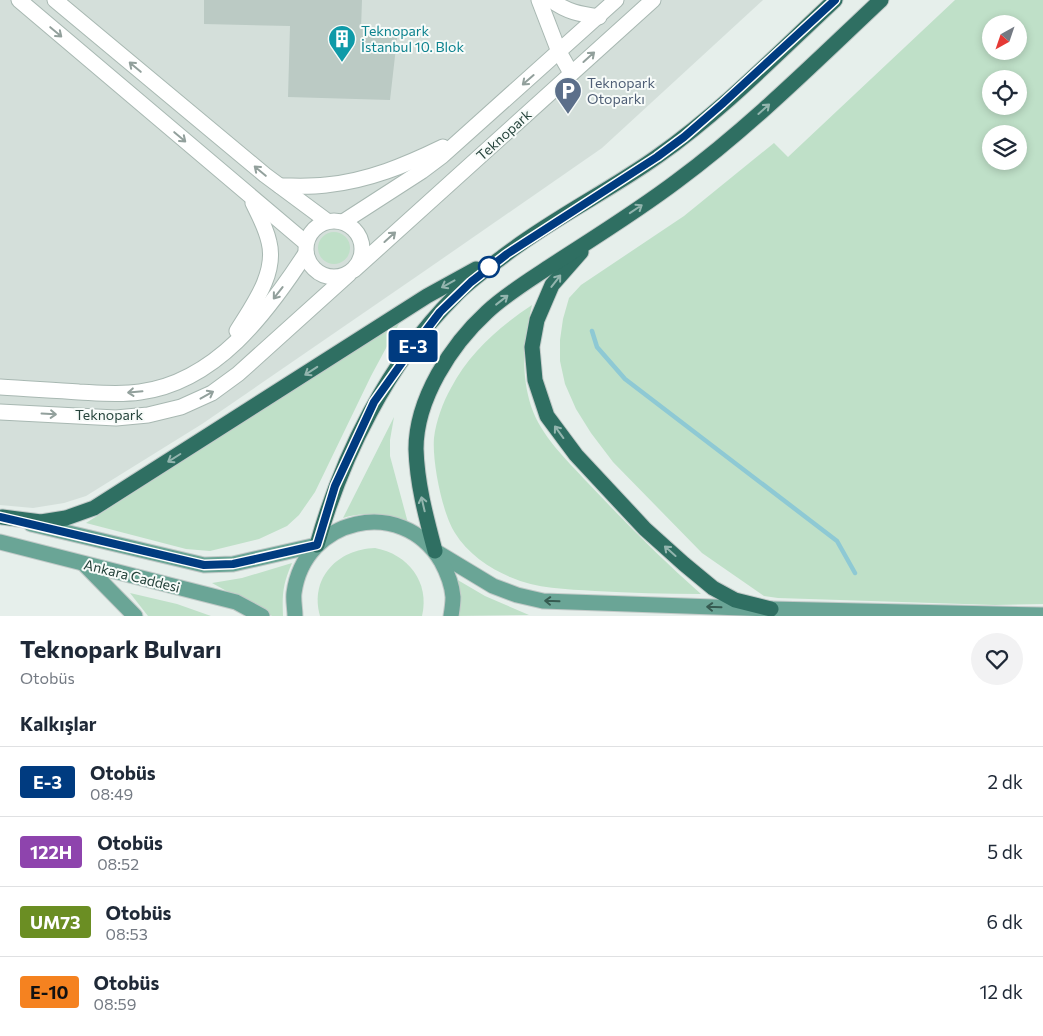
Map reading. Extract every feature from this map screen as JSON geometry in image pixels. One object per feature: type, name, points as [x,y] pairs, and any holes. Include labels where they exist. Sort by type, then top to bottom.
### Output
[{"type":"highway","points":[[317,545],[335,486],[374,402],[440,312],[471,282],[507,254],[673,145],[722,104],[835,0]]},
{"type":"highway","points":[[435,551],[421,499],[416,448],[422,412],[436,379],[454,348],[487,312],[512,292],[675,183],[714,152],[787,88],[881,0]]},
{"type":"highway","points":[[596,236],[552,285],[537,320],[532,347],[535,380],[547,416],[576,455],[599,480],[646,529],[684,564],[713,588],[735,600],[771,609]]},
{"type":"highway","points":[[1,517],[41,522],[66,518],[94,508],[427,296],[507,254]]},
{"type":"main road","name":"Ankara Caddesi","points":[[1,517],[204,565],[233,564],[317,545]]},
{"type":"main road","points":[[295,616],[294,594],[299,572],[310,552],[339,529],[368,522],[384,522],[412,532],[435,551],[493,586],[517,595],[543,601],[771,609],[1043,615]]},
{"type":"main road","name":"Ankara Caddesi","points":[[0,542],[236,602],[262,616]]},
{"type":"main road","points":[[435,551],[448,572],[453,596],[451,616]]},
{"type":"main road","points":[[83,563],[135,616]]},
{"type":"street","name":"Teknopark","points":[[19,0],[248,195],[306,248],[311,266],[322,275],[335,278],[351,272],[362,257],[362,242],[355,230],[343,222],[422,171],[463,137],[616,0]]},
{"type":"street","points":[[54,0],[280,186],[327,222],[343,222]]},
{"type":"street","points":[[539,0],[559,52],[571,73]]},
{"type":"street","points":[[551,0],[571,12],[599,17]]},
{"type":"street","name":"Teknopark","points":[[0,412],[116,418],[165,412],[212,393],[238,374],[653,0]]},
{"type":"street","name":"Teknopark","points":[[280,186],[326,185],[374,176],[417,159],[463,137]]},
{"type":"street","name":"Teknopark","points":[[224,353],[256,299],[269,267],[270,244],[263,222],[248,195]]},
{"type":"street","name":"Teknopark","points":[[0,387],[98,393],[140,392],[194,375],[224,353],[259,318],[290,278],[313,230],[327,222]]},
{"type":"shaded area","points":[[0,0],[763,0],[602,148],[202,424],[86,496],[64,503],[33,508],[0,505]]},
{"type":"green space","points":[[955,0],[1043,0],[1043,604],[995,605],[764,596],[702,553],[613,462],[576,409],[565,384],[560,361],[563,319],[569,298],[581,285],[684,216],[774,143],[788,157]]},
{"type":"green space","points":[[334,232],[346,236],[350,248],[346,260],[334,264],[322,260],[318,248],[322,236]]},
{"type":"green space","points":[[532,305],[525,343],[524,368],[525,380],[535,417],[563,456],[601,497],[701,594],[595,591],[552,588],[531,584],[494,569],[472,553],[455,533],[442,500],[435,460],[434,438],[440,412],[458,375],[476,352],[497,331]]},
{"type":"green space","points":[[400,322],[371,376],[315,492],[299,515],[287,526],[259,539],[210,551],[186,549],[86,523]]},
{"type":"green space","points":[[394,417],[390,440],[390,456],[408,523],[384,516],[368,514],[343,518]]},
{"type":"green space","points":[[375,548],[397,556],[414,572],[423,592],[422,616],[320,616],[319,589],[329,568],[349,554]]},
{"type":"green space","points":[[292,563],[284,589],[283,616],[272,616],[212,583],[242,578]]},
{"type":"green space","points":[[456,579],[485,596],[529,615],[455,616]]},
{"type":"green space","points":[[130,593],[177,604],[211,616],[148,616]]},
{"type":"building","name":"Teknopark İstanbul 10. Blok","points":[[204,0],[362,0],[361,29],[398,30],[390,100],[288,97],[290,26],[204,24]]},
{"type":"waterway","points":[[592,331],[597,347],[625,379],[837,541],[855,573]]},
{"type":"bus line","name":"E-3","points":[[0,517],[204,565],[233,564],[317,545],[335,486],[374,402],[424,330],[456,295],[507,254],[657,157],[684,137],[835,0]]},
{"type":"place","name":"Teknopark İstanbul 10. Blok","points":[[342,63]]},
{"type":"place","name":"Teknopark Otoparkı","points":[[568,115]]}]
